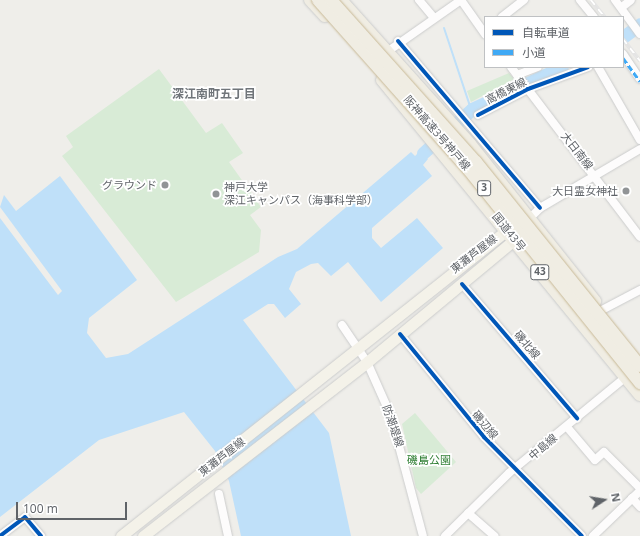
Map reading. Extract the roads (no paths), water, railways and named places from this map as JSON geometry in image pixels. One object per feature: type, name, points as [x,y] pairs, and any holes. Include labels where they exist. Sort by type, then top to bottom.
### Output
[{"type":"highway","name":"国道43号","points":[[310,0],[370,66],[507,229],[640,395]]},
{"type":"highway","name":"阪神高速3号神戸線","points":[[318,0],[468,169],[640,383]]},
{"type":"highway","name":"阪神高速3号神戸線","points":[[331,0],[476,162],[640,366]]},
{"type":"highway","name":"43","points":[[341,0],[448,119],[531,217],[640,357]]},
{"type":"main road","name":"東灘芦屋線","points":[[121,536],[360,349],[507,229],[531,217]]},
{"type":"main road","name":"東灘芦屋線","points":[[143,536],[313,405],[516,241],[531,217]]},
{"type":"street","points":[[419,0],[434,18]]},
{"type":"street","points":[[370,66],[398,41],[461,0],[484,31]]},
{"type":"street","points":[[503,16],[524,0]]},
{"type":"street","points":[[580,0],[593,16]]},
{"type":"street","points":[[615,0],[628,14],[640,34]]},
{"type":"street","points":[[622,7],[631,0]]},
{"type":"street","points":[[398,41],[540,208]]},
{"type":"street","points":[[624,55],[640,79]]},
{"type":"street","name":"大日南線","points":[[512,68],[595,175],[640,237]]},
{"type":"street","points":[[518,76],[536,68]]},
{"type":"street","name":"高橋東線","points":[[478,115],[527,88],[585,68]]},
{"type":"street","points":[[599,68],[640,140]]},
{"type":"street","points":[[458,131],[469,123]]},
{"type":"street","points":[[531,217],[540,208],[640,149]]},
{"type":"street","name":"磯北線","points":[[462,284],[577,418]]},
{"type":"street","points":[[602,310],[640,290]]},
{"type":"street","name":"防潮堤線","points":[[342,325],[360,349],[367,362],[397,433],[423,536]]},
{"type":"street","name":"磯辺線","points":[[400,334],[484,437],[582,536]]},
{"type":"street","name":"中島線","points":[[445,536],[515,470],[626,377]]},
{"type":"street","points":[[567,427],[595,460],[604,452],[640,489],[593,536]]},
{"type":"street","points":[[219,494],[228,536]]},
{"type":"street","points":[[632,498],[640,507]]},
{"type":"street","points":[[468,513],[494,536]]},
{"type":"street","points":[[0,536],[25,517],[41,536]]},
{"type":"water","points":[[420,151],[428,159],[423,165],[432,176],[372,228],[372,238],[381,248],[417,218],[443,248],[381,302],[348,262],[331,276],[318,263],[311,264],[296,272],[289,289],[301,304],[285,318],[274,304],[268,304],[243,320],[329,433],[351,536],[241,536],[229,481],[215,451],[184,412],[99,440],[0,517],[0,218],[58,295],[62,291],[0,207],[4,195],[16,211],[60,176],[137,280],[89,318],[87,333],[106,358],[128,354],[278,257],[297,249],[411,152],[415,156]]},
{"type":"waterway","points":[[624,36],[640,24]]},
{"type":"waterway","points":[[444,28],[471,109]]},
{"type":"waterway","points":[[423,153],[472,109],[560,68]]},
{"type":"railway","points":[[591,0],[604,16]]},
{"type":"railway","points":[[624,40],[640,61]]},
{"type":"place","name":"グラウンド","points":[[165,185]]},
{"type":"place","name":"大日霊女神社","points":[[626,191]]},
{"type":"place","name":"神戸大学 深江キャンパス（海事科学部）","points":[[216,194]]},
{"type":"district","name":"深江南町五丁目","points":[[214,94]]},
{"type":"park label","name":"磯島公園","points":[[429,460]]}]
